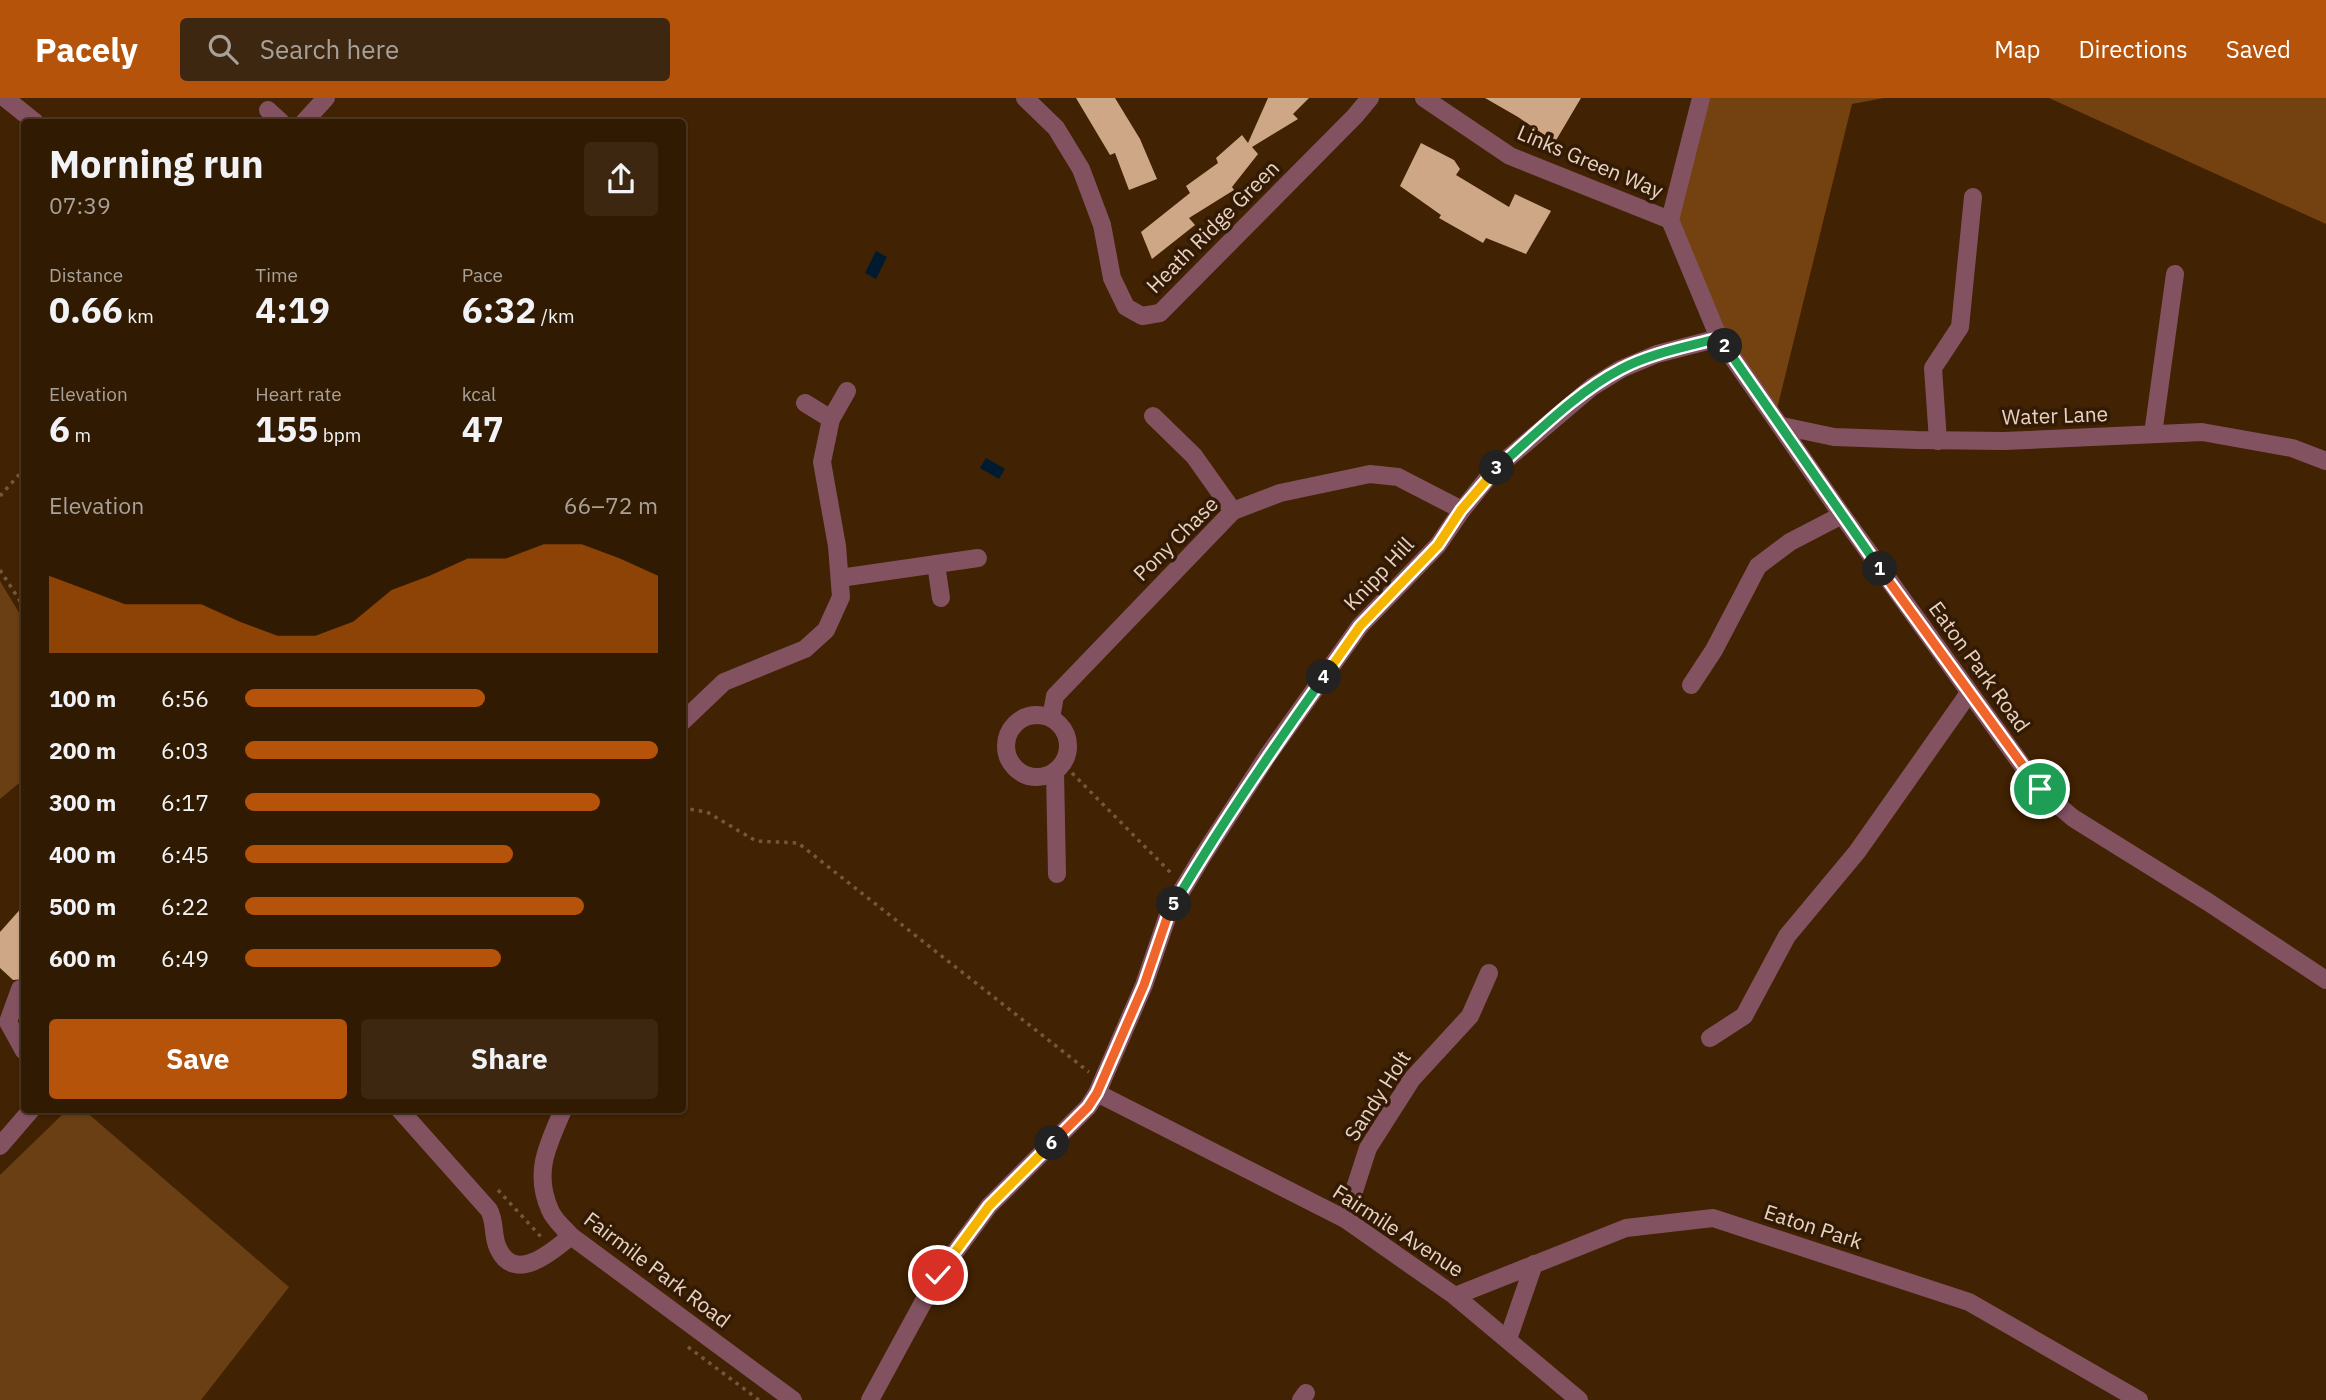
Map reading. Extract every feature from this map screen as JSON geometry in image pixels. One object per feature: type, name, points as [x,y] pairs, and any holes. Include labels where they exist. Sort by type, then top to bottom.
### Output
[{"type":"street","points":[[5,98],[31,119]]},
{"type":"street","points":[[307,119],[326,98]]},
{"type":"street","name":"Heath Ridge Green","points":[[1025,98],[1056,128],[1081,169],[1102,225],[1112,278],[1126,307],[1142,316],[1160,313],[1370,98]]},
{"type":"street","name":"Links Green Way","points":[[1424,98],[1510,156],[1670,220]]},
{"type":"street","points":[[1670,220],[1701,98]]},
{"type":"street","points":[[1938,441],[1933,368],[1960,327],[1973,197]]},
{"type":"street","name":"Eaton Park Road","points":[[1670,220],[1719,338],[1842,515],[2040,789],[2055,804],[2326,980]]},
{"type":"street","points":[[2153,434],[2175,274]]},
{"type":"street","name":"Knipp Hill","points":[[870,1400],[938,1275],[989,1206],[1088,1107],[1100,1087],[1144,985],[1169,912],[1268,755],[1360,626],[1438,545],[1461,510],[1494,470],[1592,387],[1621,369],[1657,354],[1719,338]]},
{"type":"street","points":[[686,718],[723,682],[805,649],[826,630],[841,597],[837,546],[822,463],[831,419],[847,391]]},
{"type":"street","points":[[805,403],[831,419]]},
{"type":"street","points":[[1153,416],[1194,456],[1233,511]]},
{"type":"street","name":"Water Lane","points":[[1782,426],[1834,437],[1938,441],[2004,441],[2202,432],[2292,448],[2326,461]]},
{"type":"street","name":"Pony Chase","points":[[1051,718],[1055,696],[1233,511],[1280,493],[1370,474],[1398,477],[1461,510]]},
{"type":"street","points":[[1691,685],[1714,650],[1758,566],[1790,542],[1842,515]]},
{"type":"street","points":[[840,578],[978,558]]},
{"type":"street","points":[[936,564],[941,597]]},
{"type":"street","points":[[1710,1038],[1744,1016],[1787,936],[1857,852],[1969,693]]},
{"type":"street","points":[[1057,874],[1059,767],[1067,754],[1068,739],[1063,729],[1051,718],[1029,716],[1020,720],[1008,735],[1006,746],[1014,765],[1021,772],[1036,777],[1059,767]]},
{"type":"street","name":"Sandy Holt","points":[[1345,1219],[1367,1148],[1412,1079],[1469,1016],[1489,974]]},
{"type":"street","points":[[20,989],[8,1022],[21,1046]]},
{"type":"street","name":"Fairmile Avenue","points":[[1100,1087],[1345,1219],[1455,1296],[1579,1400]]},
{"type":"street","points":[[0,1146],[28,1113]]},
{"type":"street","points":[[403,1113],[489,1210],[495,1225],[496,1241],[504,1256],[517,1265],[526,1266],[554,1251],[571,1236]]},
{"type":"street","name":"Fairmile Park Road","points":[[562,1113],[543,1156],[542,1184],[550,1212],[571,1236],[793,1400]]},
{"type":"street","name":"Eaton Park","points":[[1455,1296],[1626,1228],[1713,1219],[1969,1302],[2139,1400]]},
{"type":"street","points":[[1508,1339],[1534,1264]]},
{"type":"path","points":[[0,496],[21,472]]},
{"type":"path","points":[[0,570],[21,602]]},
{"type":"path","points":[[1059,767],[1172,874]]},
{"type":"path","points":[[686,809],[707,812],[756,841],[798,843],[1100,1087]]},
{"type":"shaded area","points":[[1707,98],[1884,98],[1852,104],[1777,409],[1728,336],[1677,218]]},
{"type":"shaded area","points":[[2049,98],[2326,98],[2326,224]]},
{"type":"shaded area","points":[[0,581],[21,616],[21,782],[0,799]]},
{"type":"shaded area","points":[[64,1113],[87,1113],[289,1287],[201,1400],[0,1400],[0,1175]]},
{"type":"water","points":[[876,251],[887,257],[876,279],[865,273]]},
{"type":"water","points":[[986,458],[1005,469],[999,479],[980,468]]},
{"type":"building","points":[[1076,98],[1115,98],[1140,139],[1157,179],[1129,190],[1115,153],[1110,155]]},
{"type":"building","points":[[1268,98],[1309,98],[1293,114],[1298,119],[1252,147],[1258,154],[1232,187],[1234,190],[1189,218],[1195,225],[1152,259],[1141,232],[1190,193],[1186,186],[1218,163],[1216,158],[1242,135],[1248,143]]},
{"type":"building","points":[[1485,98],[1581,98],[1555,142]]},
{"type":"building","points":[[1421,143],[1454,160],[1460,169],[1456,175],[1509,207],[1515,194],[1551,211],[1526,254],[1486,238],[1483,243],[1439,218],[1441,215],[1400,186]]},
{"type":"building","points":[[21,908],[21,979],[13,980],[0,968],[0,932]]},
{"type":"route","points":[[938,1275],[989,1206],[1088,1107],[1097,1093],[1144,985],[1169,912],[1268,755],[1360,626],[1438,545],[1461,510],[1494,470],[1592,387],[1621,369],[1657,354],[1719,338],[1842,515],[2040,789]]}]
